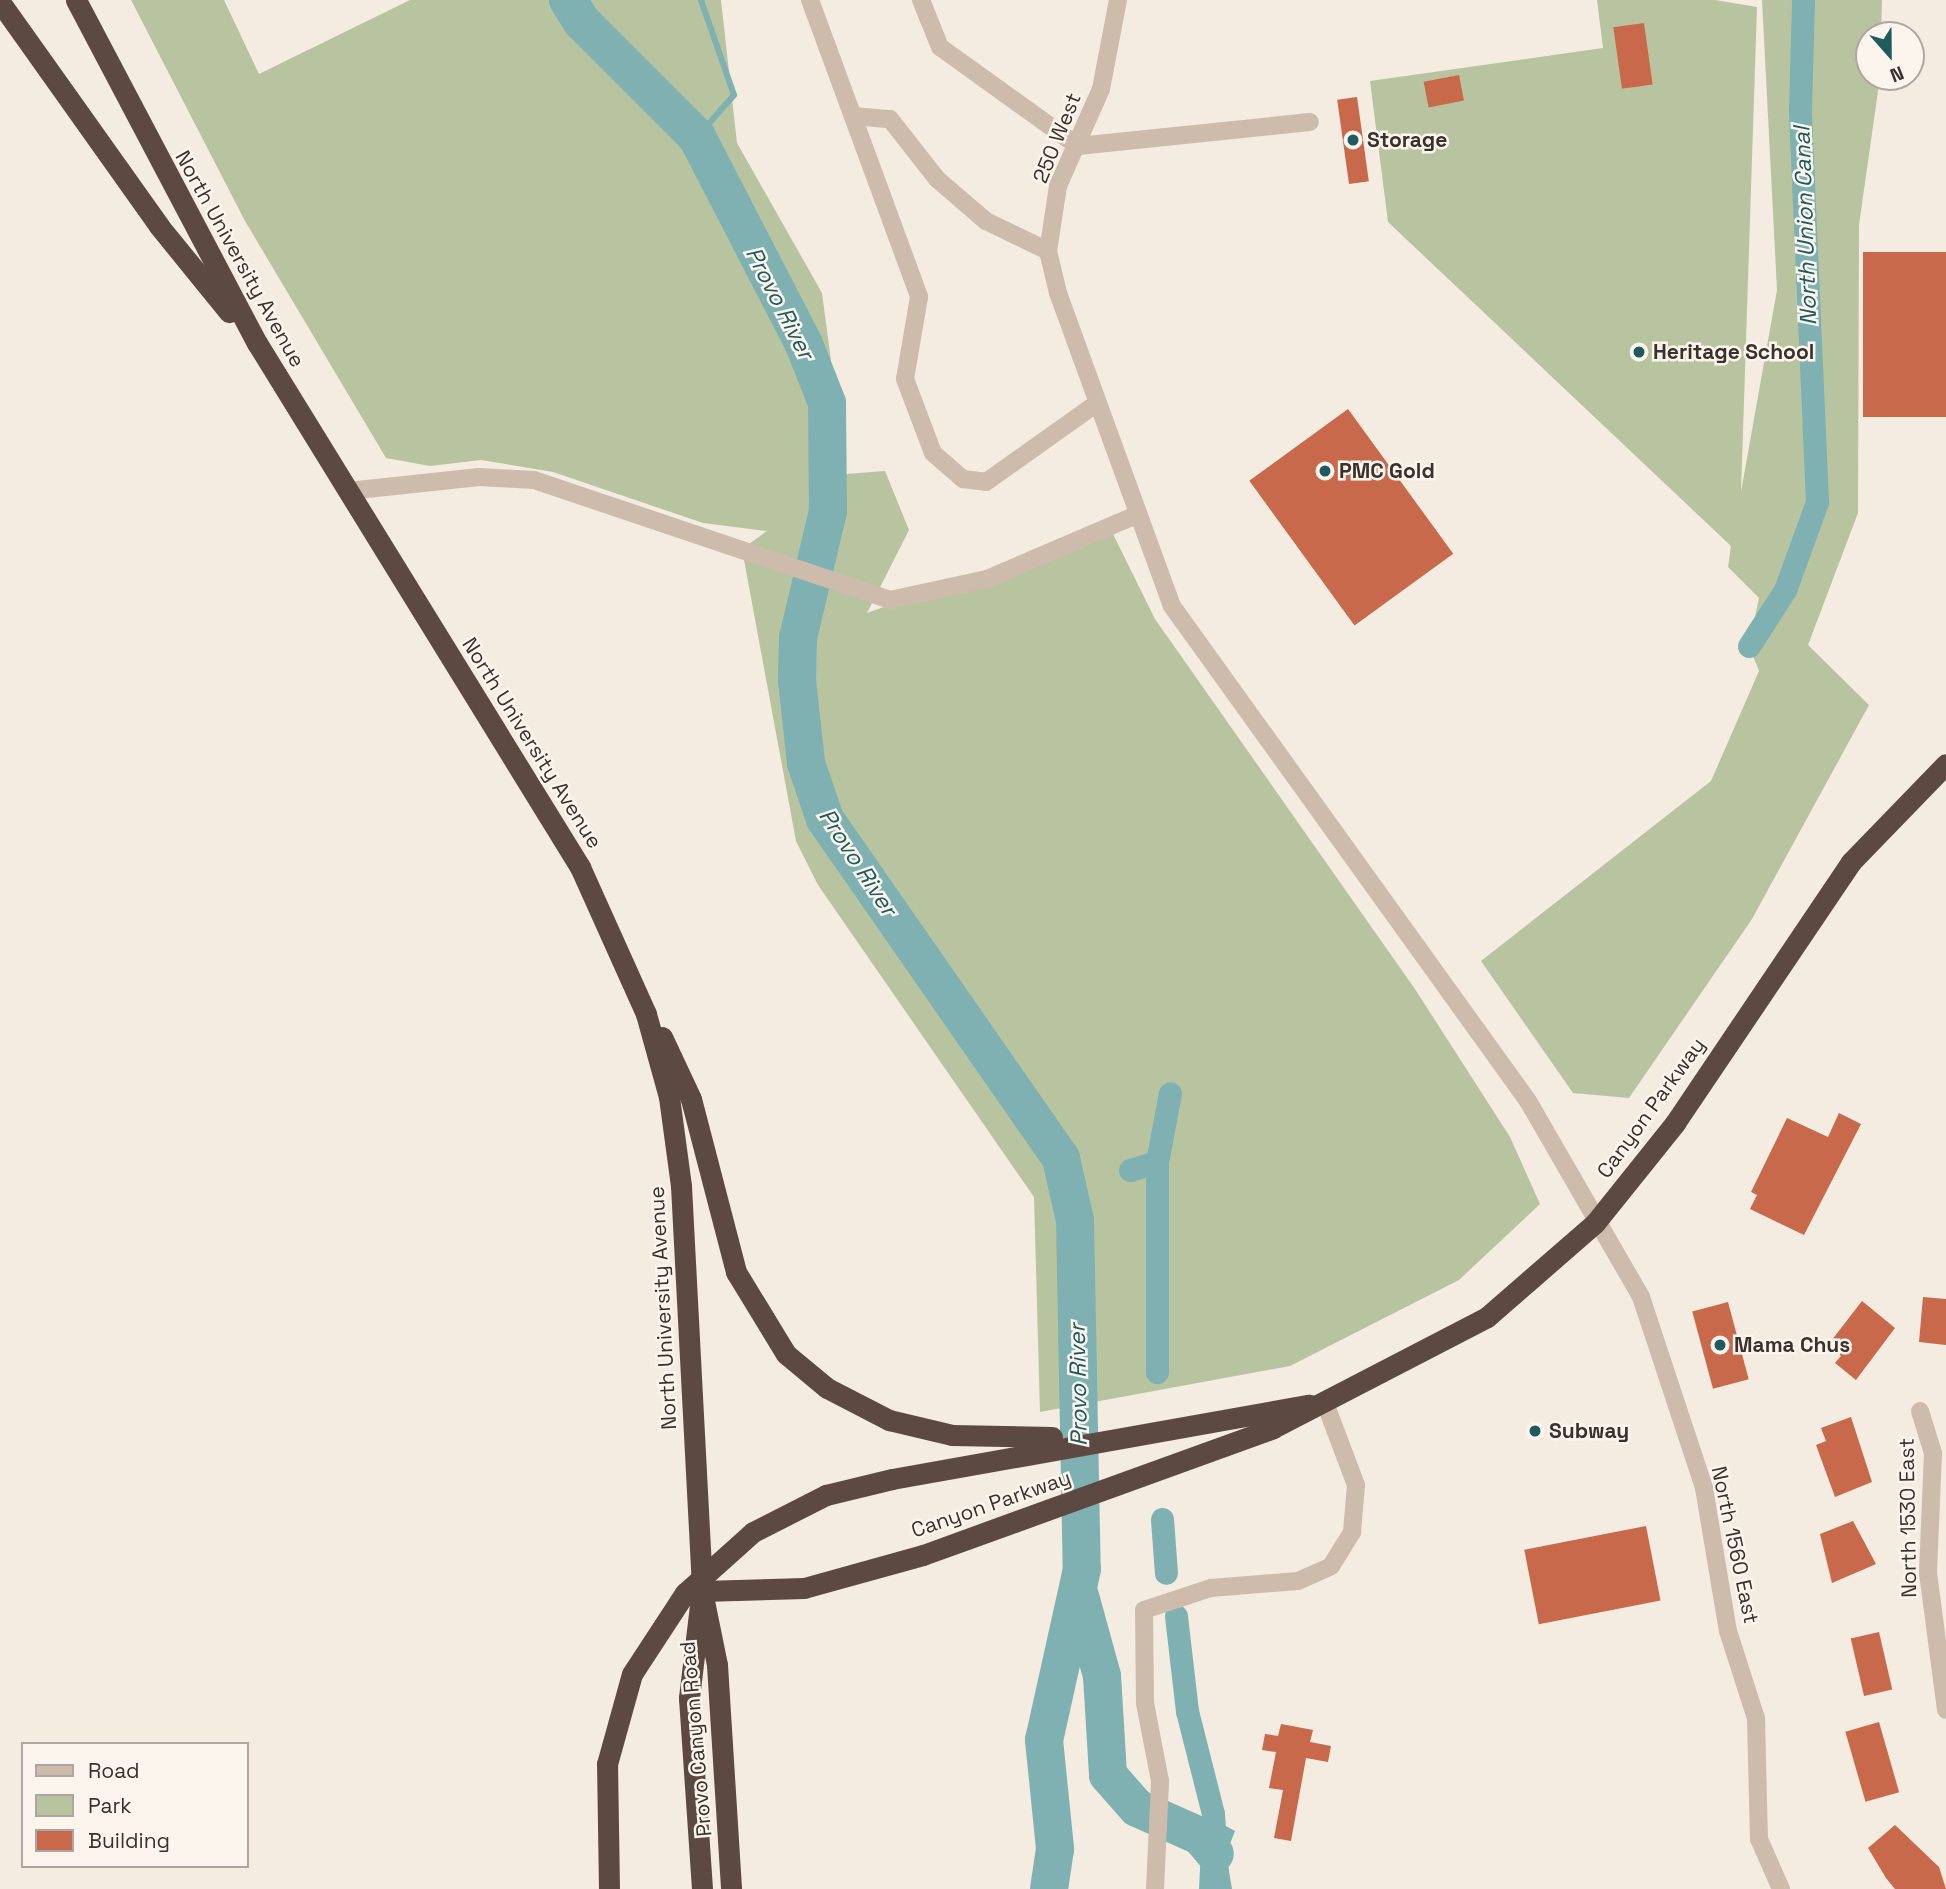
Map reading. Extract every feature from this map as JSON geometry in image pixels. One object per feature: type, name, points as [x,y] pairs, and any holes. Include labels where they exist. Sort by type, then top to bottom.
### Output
[{"type":"highway","name":"North University Avenue","points":[[76,0],[257,343],[580,867],[646,1014],[669,1097],[681,1186],[702,1591]]},
{"type":"highway","points":[[0,2],[198,278],[257,343]]},
{"type":"highway","name":"Canyon Parkway","points":[[702,1591],[765,1591],[842,1580],[1012,1523],[1131,1481],[1325,1403],[1487,1317],[1595,1223],[1675,1123],[1851,862],[1946,764]]},
{"type":"highway","points":[[646,1014],[691,1098],[736,1272],[786,1354],[827,1388],[889,1420],[952,1436],[1023,1446]]},
{"type":"highway","name":"Canyon Parkway","points":[[1023,1446],[1325,1403]]},
{"type":"highway","points":[[609,1889],[607,1764],[621,1703],[649,1643],[685,1593],[753,1532],[826,1495],[1023,1446]]},
{"type":"highway","name":"Provo Canyon Road","points":[[702,1591],[689,1687],[702,1889]]},
{"type":"highway","name":"Provo Canyon Road","points":[[702,1591],[717,1665],[731,1889]]},
{"type":"street","points":[[810,0],[919,297],[905,379],[933,453],[963,479],[986,482],[1097,403]]},
{"type":"street","points":[[921,0],[940,47],[1078,146],[1310,122]]},
{"type":"street","name":"250 West","points":[[1118,0],[1101,89],[1058,186],[1048,251],[1058,293],[1136,515]]},
{"type":"street","points":[[853,116],[890,119],[937,179],[986,221],[1048,251]]},
{"type":"street","points":[[348,491],[453,478],[534,480],[865,593],[908,599],[987,579],[1136,515]]},
{"type":"street","name":"North 1560 East","points":[[1136,515],[1172,606],[1528,1101],[1595,1223],[1641,1297],[1704,1488],[1728,1631],[1756,1718],[1759,1839],[1781,1889]]},
{"type":"street","points":[[1155,1889],[1153,1843],[1158,1793],[1145,1703],[1144,1610],[1225,1585],[1298,1581],[1331,1566],[1352,1532],[1356,1485],[1325,1403]]},
{"type":"street","name":"North 1530 East","points":[[1920,1411],[1933,1453],[1927,1547],[1946,1710]]},
{"type":"street","points":[[1927,1547],[1946,1539]]},
{"type":"green space","points":[[131,0],[224,0],[259,74],[410,0],[721,0],[737,143],[822,293],[846,474],[885,471],[909,530],[867,613],[1109,526],[1155,619],[1415,989],[1510,1137],[1540,1204],[1459,1280],[1290,1366],[1040,1412],[1034,1197],[818,885],[796,841],[742,549],[767,531],[703,523],[553,472],[481,460],[430,466],[386,458],[245,221]]},
{"type":"green space","points":[[1597,0],[1715,0],[1757,7],[1741,492],[1777,290],[1762,0],[1882,0],[1881,21],[1855,21],[1855,91],[1878,91],[1859,225],[1858,513],[1808,645],[1869,705],[1752,919],[1629,1098],[1573,1093],[1481,961],[1711,781],[1759,671],[1749,646],[1759,598],[1728,567],[1731,546],[1388,222],[1370,81],[1603,48]]},
{"type":"water","points":[[1217,1803],[1222,1824],[1235,1831],[1226,1854],[1232,1889],[1199,1889],[1203,1812]]},
{"type":"building","points":[[1644,23],[1653,84],[1622,89],[1613,27]]},
{"type":"building","points":[[1459,75],[1464,101],[1429,107],[1424,82]]},
{"type":"building","name":"Storage","points":[[1357,97],[1369,181],[1349,184],[1337,100]]},
{"type":"building","points":[[1863,252],[1946,252],[1946,417],[1863,417]]},
{"type":"building","points":[[1348,409],[1453,554],[1355,626],[1249,481]]},
{"type":"building","points":[[1839,1113],[1861,1124],[1804,1235],[1750,1209],[1757,1195],[1751,1192],[1787,1118],[1828,1137]]},
{"type":"building","points":[[1923,1297],[1946,1299],[1946,1345],[1919,1342]]},
{"type":"building","points":[[1862,1301],[1895,1328],[1856,1380],[1835,1363],[1841,1356],[1828,1345]]},
{"type":"building","name":"Mama Chus","points":[[1728,1302],[1749,1379],[1713,1389],[1692,1312]]},
{"type":"building","points":[[1851,1417],[1872,1482],[1835,1497],[1816,1445],[1826,1441],[1821,1428]]},
{"type":"building","points":[[1853,1521],[1876,1564],[1832,1583],[1820,1534]]},
{"type":"building","points":[[1646,1526],[1661,1601],[1539,1624],[1524,1550]]},
{"type":"building","points":[[1879,1632],[1892,1689],[1864,1696],[1851,1639]]},
{"type":"building","points":[[1879,1722],[1899,1792],[1865,1802],[1845,1732]]},
{"type":"building","points":[[1281,1724],[1313,1730],[1310,1742],[1331,1746],[1328,1762],[1306,1758],[1291,1841],[1274,1838],[1283,1790],[1269,1788],[1276,1752],[1262,1750],[1265,1734],[1278,1736]]},
{"type":"building","points":[[1895,1825],[1939,1867],[1946,1889],[1895,1889],[1886,1878],[1868,1848]]},
{"type":"waterway","name":"Provo River","points":[[568,0],[582,22],[697,137],[803,342],[827,403],[828,511],[798,638],[797,681],[806,763],[825,819],[1061,1159],[1075,1220],[1082,1569],[1044,1740],[1055,1849],[1049,1889]]},
{"type":"waterway","points":[[697,137],[734,95],[701,0]]},
{"type":"waterway","name":"North Union Canal","points":[[1749,646],[1785,590],[1817,502],[1800,109],[1803,0]]},
{"type":"waterway","points":[[1157,1372],[1157,1162],[1170,1093]]},
{"type":"waterway","points":[[1130,1170],[1157,1162]]},
{"type":"waterway","points":[[1162,1519],[1166,1573]]},
{"type":"waterway","name":"Provo River","points":[[1080,1596],[1102,1676],[1108,1775],[1137,1808],[1200,1836],[1215,1854]]},
{"type":"waterway","points":[[1176,1616],[1187,1711],[1213,1814],[1218,1889]]},
{"type":"place","name":"Storage","points":[[1353,140]]},
{"type":"place","name":"Heritage School","points":[[1639,352]]},
{"type":"place","name":"PMC Gold","points":[[1325,471]]},
{"type":"place","name":"Mama Chus","points":[[1720,1345]]},
{"type":"place","name":"Subway","points":[[1535,1431]]}]
